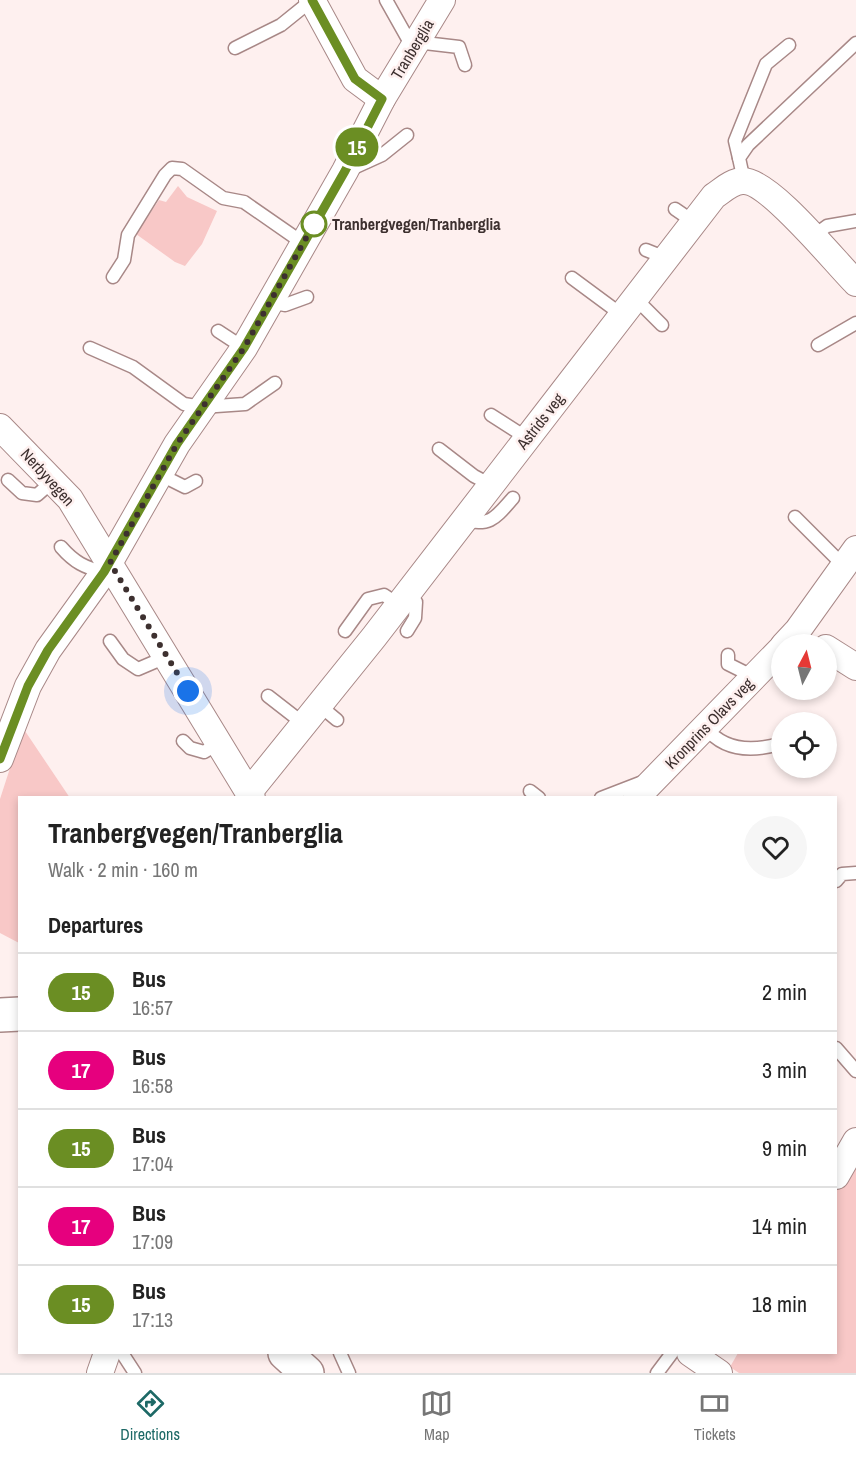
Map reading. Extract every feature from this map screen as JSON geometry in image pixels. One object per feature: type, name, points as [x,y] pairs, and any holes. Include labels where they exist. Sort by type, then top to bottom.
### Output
[{"type":"main road","points":[[0,1015],[18,1014]]},
{"type":"main road","points":[[286,1354],[307,1373]]},
{"type":"street","points":[[312,0],[355,79],[382,99]]},
{"type":"street","name":"Tranberglia","points":[[0,759],[5,725],[48,650],[107,567],[159,474],[202,407],[244,348],[345,171],[382,99],[442,0]]},
{"type":"street","points":[[741,169],[785,206],[856,283]]},
{"type":"street","name":"Astrids veg","points":[[250,796],[320,716],[334,678],[404,599],[464,520],[502,491],[527,438],[579,384],[629,307],[656,254],[685,215],[730,184],[741,169]]},
{"type":"street","name":"Nerbyvegen","points":[[1,428],[70,499],[107,567],[166,657],[250,796]]},
{"type":"street","name":"Kronprins Olavs veg","points":[[793,634],[850,557]]},
{"type":"street","points":[[837,655],[856,667]]},
{"type":"street","name":"Kronprins Olavs veg","points":[[644,790],[771,658]]},
{"type":"street","points":[[837,1174],[856,1141]]},
{"type":"street","points":[[100,1373],[107,1354]]},
{"type":"street","points":[[692,1354],[722,1366]]},
{"type":"lane","points":[[235,48],[280,25],[312,0]]},
{"type":"lane","points":[[386,0],[414,45],[459,47],[465,64]]},
{"type":"lane","points":[[741,169],[759,132],[856,43]]},
{"type":"lane","points":[[741,169],[735,141],[766,64],[789,45]]},
{"type":"lane","points":[[345,171],[382,155],[407,135]]},
{"type":"lane","points":[[113,276],[124,260],[128,235],[165,175],[172,168],[182,169],[223,198],[244,202],[303,243]]},
{"type":"lane","points":[[812,237],[827,226],[856,220]]},
{"type":"lane","points":[[572,278],[662,325]]},
{"type":"lane","points":[[270,302],[285,306],[307,297]]},
{"type":"lane","points":[[818,345],[856,323]]},
{"type":"lane","points":[[218,331],[244,348]]},
{"type":"lane","points":[[90,348],[133,367],[184,404],[202,407],[245,404],[275,383]]},
{"type":"lane","points":[[491,415],[527,438]]},
{"type":"lane","points":[[439,449],[474,476],[502,491]]},
{"type":"lane","points":[[159,474],[185,487],[196,481]]},
{"type":"lane","points":[[8,480],[22,492],[37,495],[53,481]]},
{"type":"lane","points":[[795,517],[850,557]]},
{"type":"lane","points":[[61,547],[72,559],[86,568],[107,567]]},
{"type":"lane","points":[[345,631],[368,599],[384,595],[416,602],[415,618],[407,631]]},
{"type":"lane","points":[[110,640],[123,659],[138,669],[166,657]]},
{"type":"lane","points":[[728,655],[728,663],[754,676]]},
{"type":"lane","points":[[268,696],[320,716]]},
{"type":"lane","points":[[705,727],[714,739],[729,746],[746,749],[771,745]]},
{"type":"lane","points":[[183,741],[190,748],[204,752],[219,743]]},
{"type":"lane","points":[[606,796],[634,784],[644,790]]},
{"type":"lane","points":[[837,880],[842,874],[856,873]]},
{"type":"lane","points":[[837,1048],[856,1071]]},
{"type":"lane","points":[[123,1354],[135,1373]]},
{"type":"lane","points":[[340,1354],[349,1373]]},
{"type":"lane","points":[[657,1373],[671,1354]]},
{"type":"shaded area","points":[[178,186],[187,197],[217,211],[202,244],[185,266],[175,262],[136,234],[159,200],[166,202]]},
{"type":"shaded area","points":[[23,728],[69,796],[18,796],[18,942],[0,933],[0,799]]},
{"type":"shaded area","points":[[856,1150],[856,1373],[739,1373],[730,1367],[737,1354],[837,1354],[837,1182]]},
{"type":"bus line","name":"15","points":[[0,759],[28,686],[48,650],[110,563],[142,502],[177,444],[244,348],[345,171],[382,99],[355,79],[312,0]]},
{"type":"place","name":"Tranbergvegen/Tranberglia","points":[[314,224]]},
{"type":"route","points":[[188,691],[110,563],[142,502],[177,444],[244,348],[314,224]]}]
